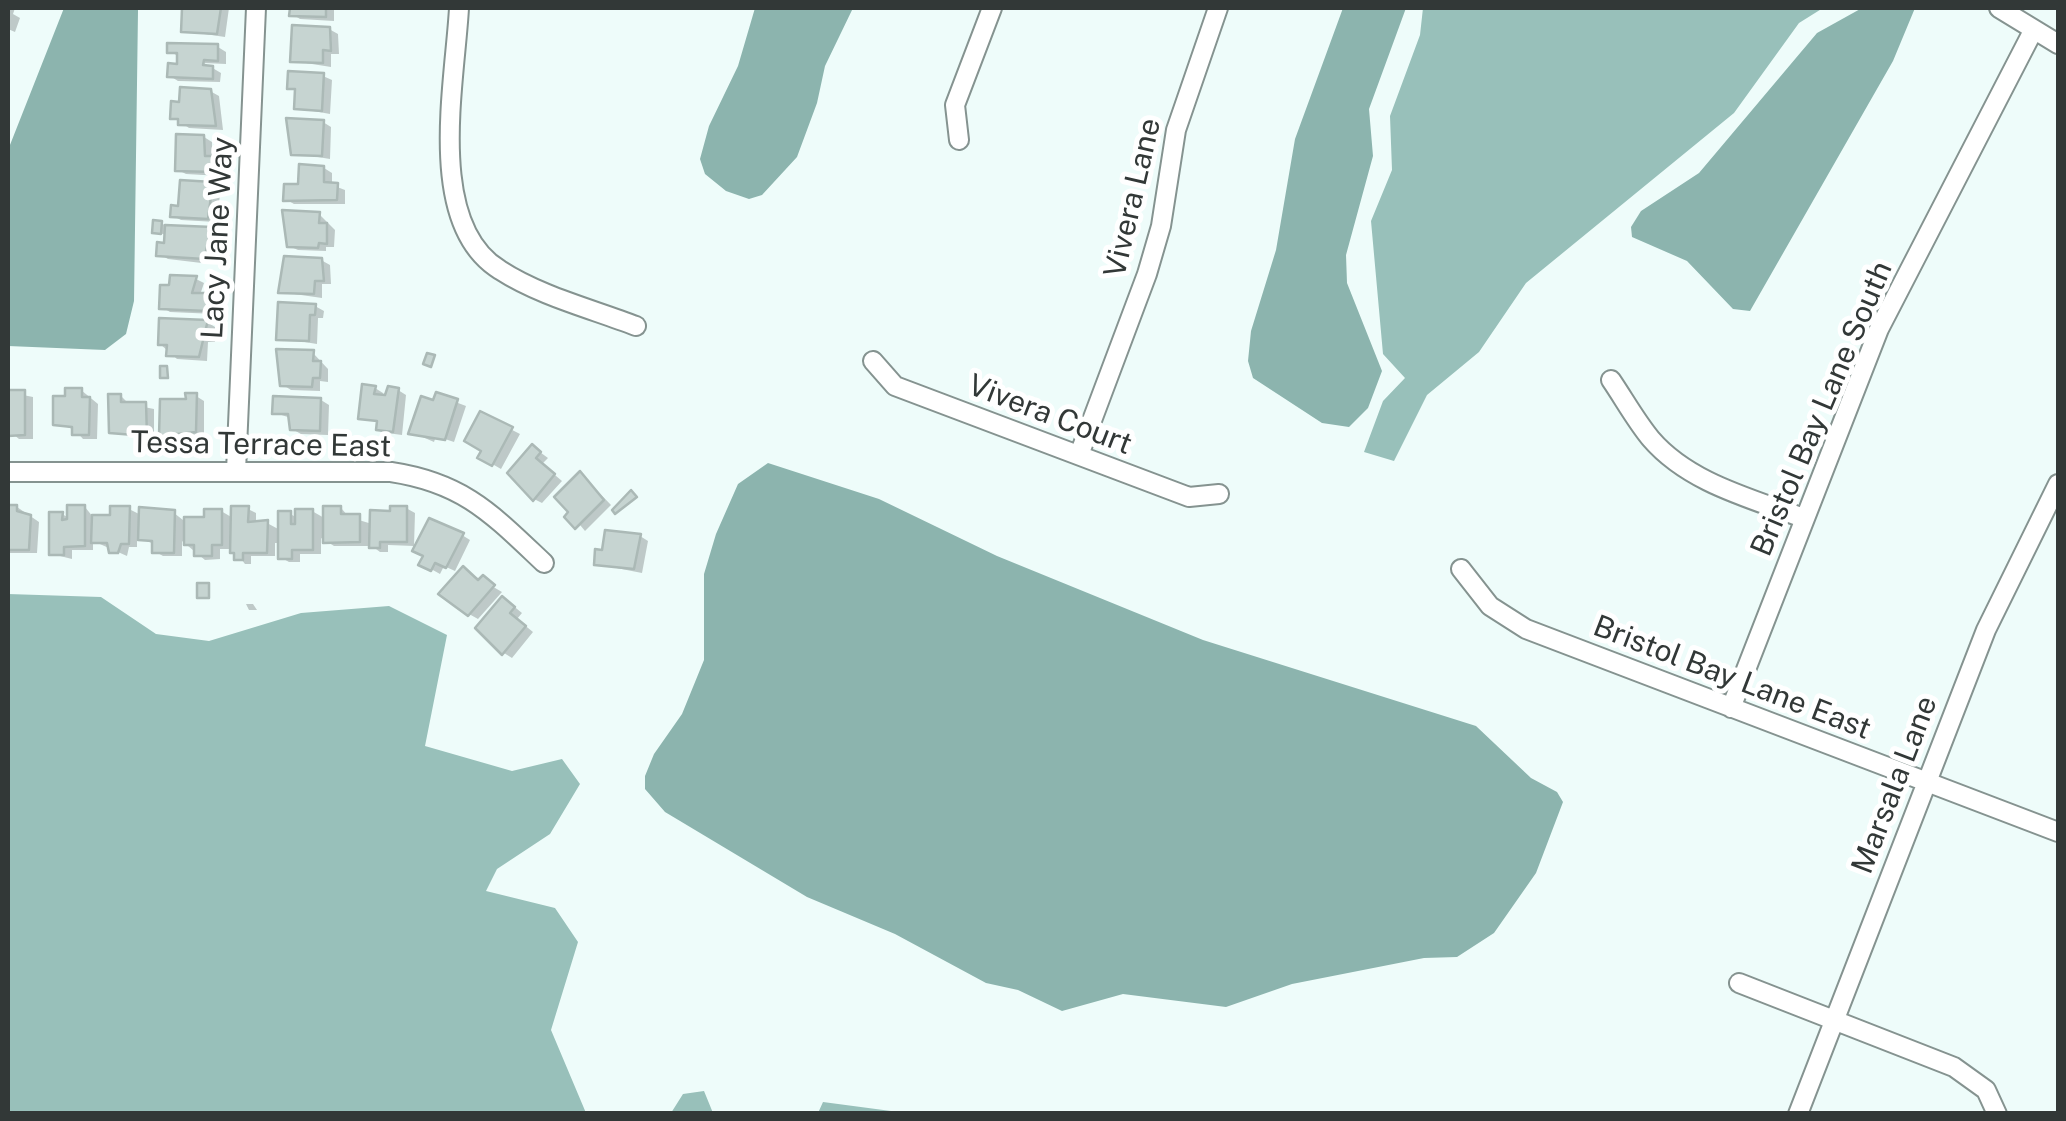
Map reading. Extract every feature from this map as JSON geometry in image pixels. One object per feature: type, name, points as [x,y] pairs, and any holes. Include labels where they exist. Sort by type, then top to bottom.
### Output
[{"type":"street","name":"Lacy Jane Way","points":[[236,471],[256,8]]},
{"type":"street","points":[[459,8],[451,182],[456,213],[472,244],[495,268],[518,280],[636,326]]},
{"type":"street","points":[[959,140],[955,104],[992,8]]},
{"type":"street","name":"Vivera Lane","points":[[1079,455],[1148,274],[1161,226],[1176,130],[1218,8]]},
{"type":"street","points":[[1999,8],[2058,44]]},
{"type":"street","name":"Bristol Bay Lane South","points":[[1730,708],[1879,330],[2033,31]]},
{"type":"street","name":"Vivera Court","points":[[873,361],[895,386],[1188,497],[1219,494]]},
{"type":"street","points":[[1611,380],[1650,438],[1673,460],[1700,478],[1803,518]]},
{"type":"street","name":"Tessa Terrace East","points":[[8,472],[391,472],[424,477],[457,488],[483,506],[544,563]]},
{"type":"street","name":"Marsala Lane","points":[[1798,1114],[1986,630],[2058,484]]},
{"type":"street","name":"Bristol Bay Lane East","points":[[1461,569],[1506,620],[2058,832]]},
{"type":"street","points":[[1739,983],[1972,1076],[1998,1114]]},
{"type":"shaded area","points":[[64,8],[138,8],[134,301],[126,334],[105,350],[8,346],[8,150]]},
{"type":"shaded area","points":[[755,8],[853,8],[825,66],[817,103],[797,157],[762,195],[749,199],[726,191],[705,174],[700,159],[709,126],[738,66]]},
{"type":"shaded area","points":[[1343,8],[1406,8],[1369,109],[1373,156],[1346,255],[1347,283],[1382,371],[1368,408],[1349,427],[1322,423],[1253,378],[1248,361],[1251,331],[1276,250],[1295,139]]},
{"type":"shaded area","points":[[1423,8],[1823,8],[1799,23],[1734,113],[1526,283],[1479,352],[1427,395],[1394,461],[1364,452],[1383,401],[1405,378],[1383,354],[1371,221],[1392,170],[1390,116],[1420,35]]},
{"type":"shaded area","points":[[1862,8],[1915,8],[1893,61],[1750,311],[1733,309],[1687,261],[1632,237],[1631,227],[1641,211],[1699,173],[1817,33]]},
{"type":"shaded area","points":[[768,463],[879,499],[997,556],[1203,640],[1476,726],[1531,778],[1557,792],[1563,802],[1536,873],[1494,933],[1457,957],[1424,958],[1292,984],[1226,1007],[1123,994],[1062,1011],[1018,990],[986,983],[895,934],[807,897],[665,812],[645,789],[645,776],[654,754],[682,714],[704,660],[704,574],[716,534],[738,484]]},
{"type":"shaded area","points":[[8,594],[101,597],[156,634],[209,641],[301,613],[389,606],[447,635],[425,746],[512,771],[562,759],[580,784],[550,834],[497,869],[486,891],[555,908],[578,942],[551,1030],[586,1113],[8,1113]]},
{"type":"shaded area","points":[[704,1091],[713,1113],[671,1113],[683,1094]]},
{"type":"shaded area","points":[[823,1102],[906,1113],[818,1113]]},
{"type":"building","points":[[182,8],[221,8],[217,34],[181,32]]},
{"type":"building","points":[[290,8],[326,8],[326,17],[289,16]]},
{"type":"building","points":[[292,25],[330,27],[331,51],[323,50],[323,63],[290,62]]},
{"type":"building","points":[[167,43],[218,44],[218,61],[204,60],[203,65],[213,66],[213,79],[167,77],[168,63],[177,64],[177,53],[167,53]]},
{"type":"building","points":[[288,71],[324,73],[322,111],[294,109],[295,89],[287,89]]},
{"type":"building","points":[[180,87],[211,89],[216,126],[178,125],[178,119],[170,119],[171,101],[179,102]]},
{"type":"building","points":[[286,118],[324,120],[322,156],[291,155]]},
{"type":"building","points":[[176,134],[204,135],[205,156],[214,156],[213,172],[175,171]]},
{"type":"building","points":[[299,164],[324,166],[324,182],[338,183],[337,200],[283,201],[284,184],[298,184]]},
{"type":"building","points":[[180,180],[213,182],[208,219],[170,217],[171,205],[178,206]]},
{"type":"building","points":[[282,210],[320,212],[319,223],[327,223],[327,244],[319,243],[318,248],[287,247]]},
{"type":"building","points":[[153,220],[162,221],[161,234],[152,233]]},
{"type":"building","points":[[165,225],[212,227],[204,259],[156,256],[157,242],[164,243]]},
{"type":"building","points":[[284,256],[322,258],[324,281],[315,281],[314,294],[278,293]]},
{"type":"building","points":[[170,275],[197,276],[192,293],[208,293],[208,311],[159,309],[160,285],[169,285]]},
{"type":"building","points":[[278,302],[316,304],[315,315],[310,315],[309,341],[276,340]]},
{"type":"building","points":[[159,318],[208,320],[199,357],[166,356],[167,345],[158,345]]},
{"type":"building","points":[[276,349],[314,350],[313,361],[321,361],[320,378],[313,378],[312,387],[280,386]]},
{"type":"building","points":[[427,353],[435,355],[431,367],[423,364]]},
{"type":"building","points":[[160,366],[167,366],[168,378],[160,378]]},
{"type":"building","points":[[362,384],[376,386],[374,394],[385,395],[388,386],[399,388],[393,432],[376,430],[377,421],[358,419]]},
{"type":"building","points":[[65,388],[82,388],[82,397],[90,397],[89,435],[72,435],[72,427],[53,425],[53,396],[65,396]]},
{"type":"building","points":[[8,390],[25,390],[25,435],[8,436]]},
{"type":"building","points":[[436,392],[458,399],[445,440],[408,434],[421,396],[433,400]]},
{"type":"building","points":[[185,393],[197,393],[196,432],[159,436],[160,399],[186,399]]},
{"type":"building","points":[[108,394],[121,394],[121,402],[146,402],[147,436],[109,433]]},
{"type":"building","points":[[273,396],[321,398],[320,431],[290,430],[288,414],[272,414]]},
{"type":"building","points":[[480,411],[513,427],[492,466],[477,458],[481,451],[464,441]]},
{"type":"building","points":[[532,444],[541,452],[536,458],[555,474],[533,501],[507,473]]},
{"type":"building","points":[[580,471],[604,500],[575,529],[564,517],[568,512],[554,497]]},
{"type":"building","points":[[631,490],[637,497],[615,514],[612,510]]},
{"type":"building","points":[[8,505],[17,505],[17,511],[31,515],[29,550],[8,550]]},
{"type":"building","points":[[67,505],[85,505],[85,546],[64,547],[64,555],[49,555],[49,512],[63,512],[62,520],[67,519]]},
{"type":"building","points":[[110,506],[130,506],[129,544],[121,544],[118,553],[109,553],[107,543],[91,543],[92,515],[110,515]]},
{"type":"building","points":[[231,506],[249,506],[248,522],[268,520],[267,553],[243,553],[243,560],[234,560],[234,553],[230,553]]},
{"type":"building","points":[[323,506],[341,506],[341,514],[360,514],[360,542],[323,543]]},
{"type":"building","points":[[390,506],[407,506],[407,542],[380,542],[380,548],[369,548],[370,510],[390,511]]},
{"type":"building","points":[[139,507],[175,510],[174,553],[152,553],[152,541],[138,540]]},
{"type":"building","points":[[204,509],[222,509],[222,545],[212,545],[212,556],[194,556],[194,545],[184,545],[184,517],[204,517]]},
{"type":"building","points":[[295,509],[313,509],[313,550],[292,550],[292,559],[278,559],[278,511],[291,511],[291,524],[295,524]]},
{"type":"building","points":[[429,518],[464,533],[446,568],[435,563],[431,571],[418,565],[423,556],[412,551]]},
{"type":"building","points":[[605,530],[641,534],[634,569],[594,565],[595,549],[602,550]]},
{"type":"building","points":[[463,566],[478,580],[483,575],[495,585],[468,616],[438,594]]},
{"type":"building","points":[[197,583],[209,583],[209,598],[197,598]]},
{"type":"building","points":[[502,596],[515,607],[510,613],[526,626],[502,655],[475,628]]}]
